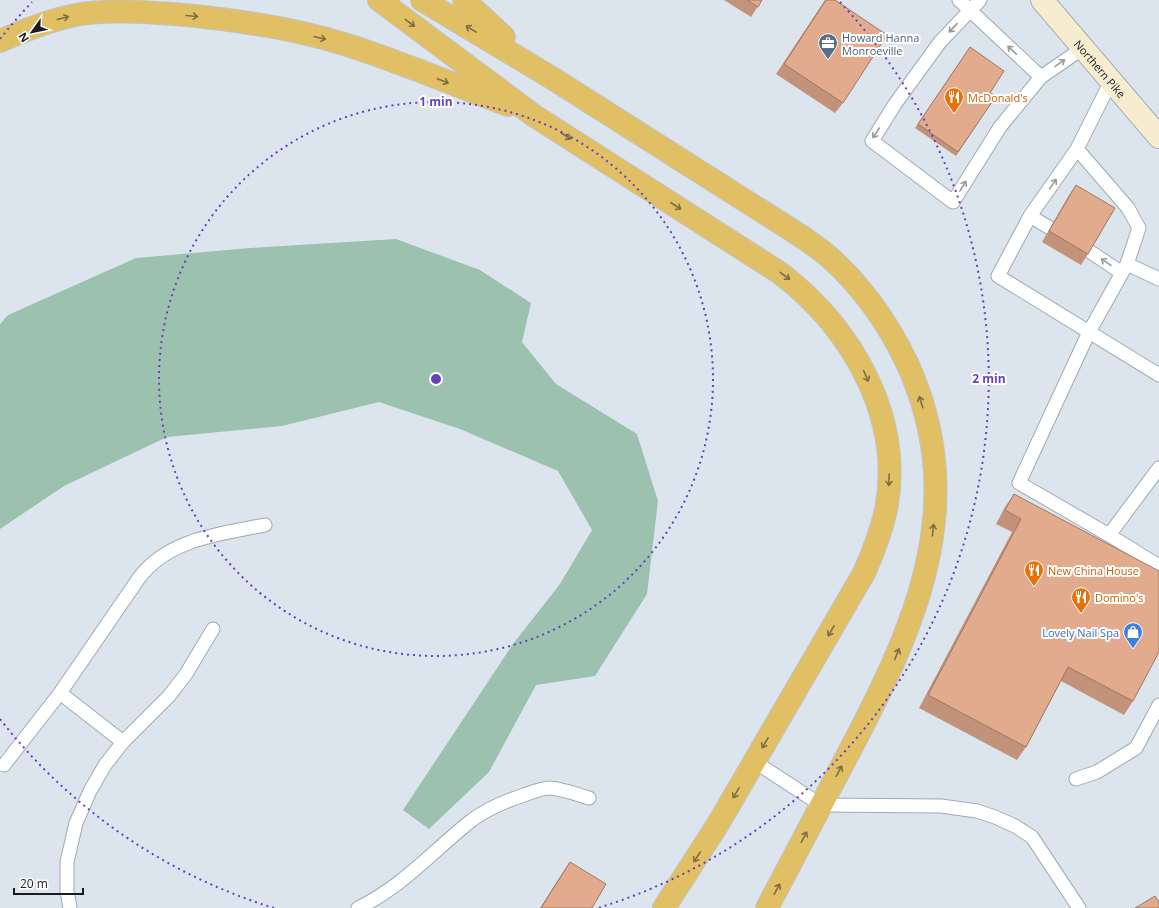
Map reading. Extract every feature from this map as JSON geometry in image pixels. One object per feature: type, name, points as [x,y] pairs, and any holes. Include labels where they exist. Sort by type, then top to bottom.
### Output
[{"type":"highway","points":[[379,0],[533,115],[780,273],[801,288],[835,326],[851,348],[864,371],[882,417],[887,442],[889,487],[882,529],[864,573],[718,824],[664,908]]},
{"type":"highway","points":[[422,0],[552,78],[804,238],[829,257],[869,300],[902,352],[914,380],[931,435],[936,483],[932,541],[919,598],[892,667],[872,708],[767,908]]},
{"type":"highway","points":[[464,0],[488,23],[552,78]]},
{"type":"highway","points":[[0,41],[47,22],[72,16],[100,13],[150,12],[247,22],[294,31],[343,44],[533,115]]},
{"type":"main road","name":"Northern Pike","points":[[1049,2],[1083,48],[1159,136]]},
{"type":"lane","points":[[959,0],[1041,77]]},
{"type":"lane","points":[[980,0],[940,42],[895,104],[872,141],[954,202],[1000,127],[1041,77],[1083,48]]},
{"type":"lane","points":[[1111,81],[1077,149],[1030,216],[998,276],[1159,375]]},
{"type":"lane","points":[[1077,149],[1128,208],[1139,228],[1124,269],[1090,332],[1018,483],[1159,566]]},
{"type":"lane","points":[[1030,216],[1050,228]]},
{"type":"lane","points":[[1089,251],[1124,269],[1145,272],[1159,279]]},
{"type":"lane","points":[[1108,535],[1159,468]]},
{"type":"lane","points":[[4,765],[60,693],[143,573],[157,559],[170,551],[197,540],[265,525]]},
{"type":"lane","points":[[70,908],[67,891],[67,862],[76,823],[90,791],[105,765],[123,742],[169,696],[186,674],[213,629]]},
{"type":"lane","points":[[60,693],[123,742]]},
{"type":"lane","points":[[1076,779],[1097,772],[1136,748],[1159,705]]},
{"type":"lane","points":[[754,762],[821,805],[941,806],[977,811],[995,817],[1015,826],[1032,838],[1079,908]]},
{"type":"lane","points":[[358,908],[373,901],[390,890],[473,820],[494,807],[536,791],[549,788],[560,789],[589,798]]},
{"type":"green space","points":[[396,239],[480,270],[531,303],[522,342],[556,384],[637,434],[658,501],[647,594],[595,676],[536,685],[489,772],[429,829],[403,810],[513,644],[560,584],[592,530],[558,471],[460,429],[379,402],[282,426],[167,437],[64,486],[0,529],[0,324],[8,315],[136,258],[250,248]]},
{"type":"building","points":[[747,0],[762,0],[758,7]]},
{"type":"building","name":"Howard Hanna Monroeville","points":[[826,0],[835,0],[887,35],[843,103],[784,64]]},
{"type":"building","name":"McDonald's","points":[[970,47],[1004,71],[990,93],[996,96],[958,152],[918,124]]},
{"type":"building","points":[[1076,185],[1115,208],[1088,254],[1049,231]]},
{"type":"building","points":[[1014,494],[1159,571],[1159,652],[1133,701],[1068,667],[1026,747],[928,695],[1021,519],[1005,510]]},
{"type":"building","points":[[570,862],[606,884],[592,908],[541,908]]},
{"type":"building","points":[[1155,896],[1159,902],[1159,908],[1135,908]]},
{"type":"place","name":"Howard Hanna Monroeville","points":[[828,60]]},
{"type":"place","name":"McDonald's","points":[[954,114]]},
{"type":"place","name":"New China House","points":[[1034,587]]},
{"type":"place","name":"Domino's","points":[[1081,614]]},
{"type":"place","name":"Lovely Nail Spa","points":[[1133,649]]}]
